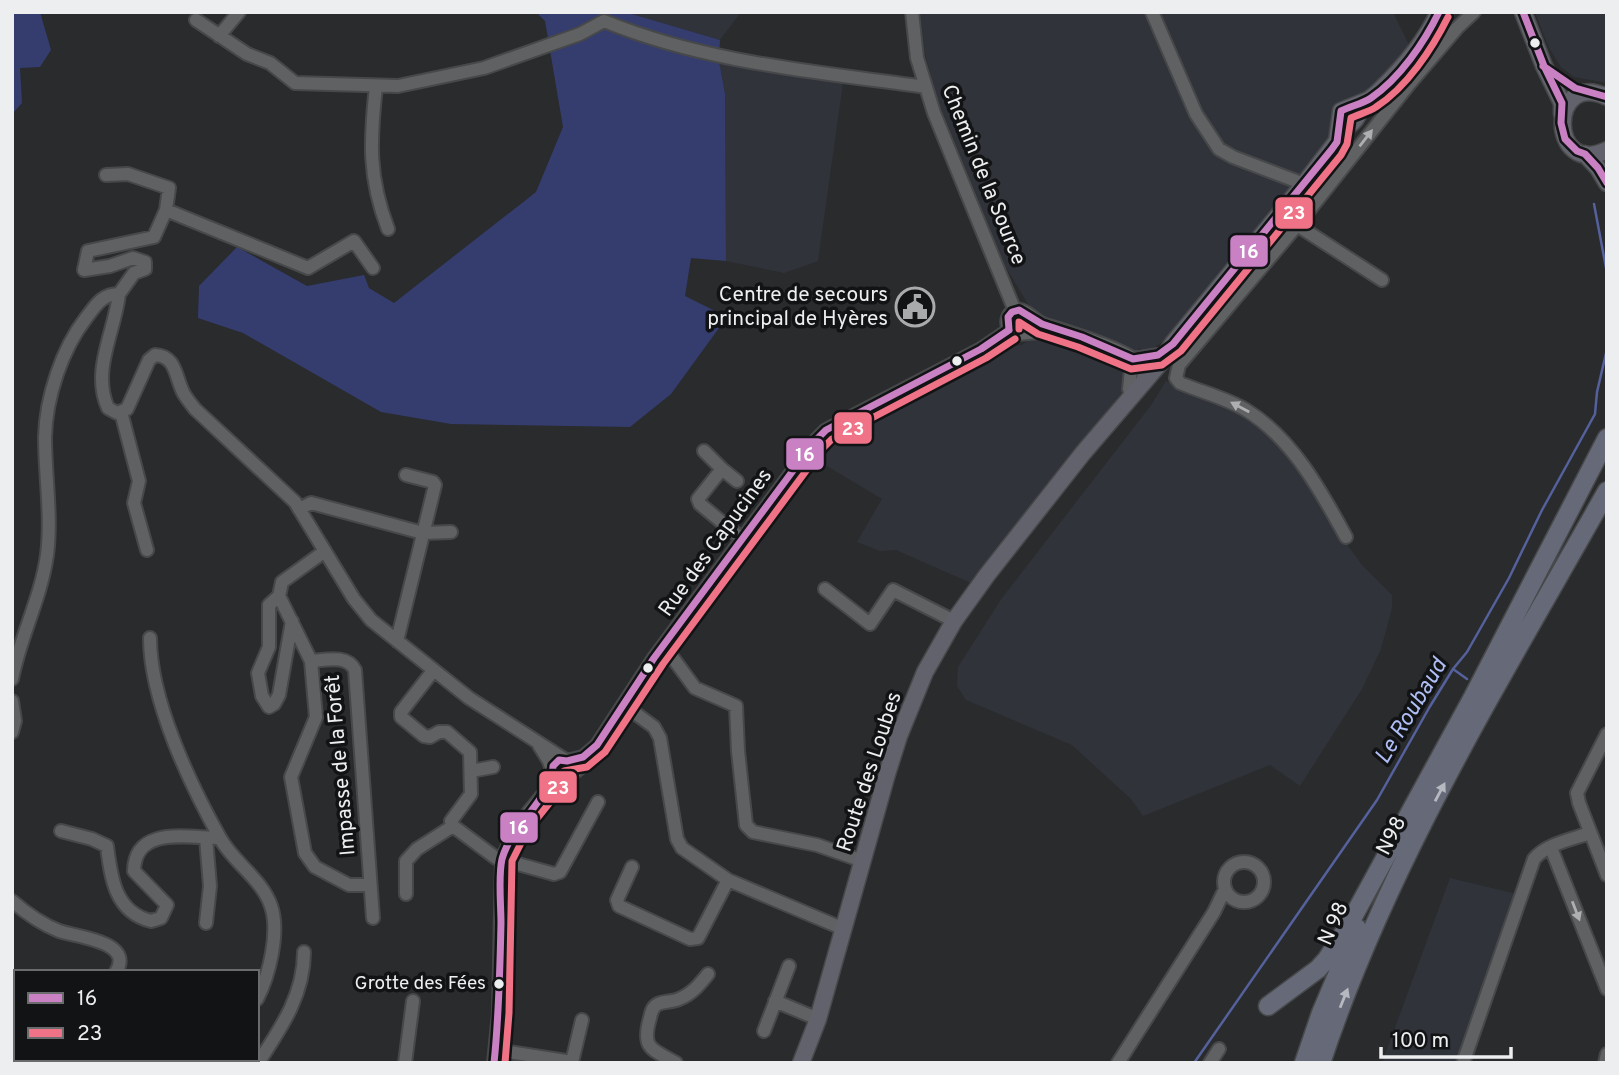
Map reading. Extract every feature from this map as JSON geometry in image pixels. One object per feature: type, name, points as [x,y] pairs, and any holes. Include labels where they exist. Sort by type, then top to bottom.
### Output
[{"type":"highway","points":[[1268,1006],[1283,992],[1307,978],[1326,959],[1346,928],[1414,808],[1607,438]]},
{"type":"highway","points":[[1473,697],[1607,458]]},
{"type":"highway","points":[[1524,639],[1607,491]]},
{"type":"highway","points":[[1524,639],[1607,510]]},
{"type":"highway","name":"N98","points":[[1321,1063],[1336,1019],[1390,891],[1441,790],[1524,639]]},
{"type":"highway","name":"N 98","points":[[1304,1063],[1343,960],[1414,808]]},
{"type":"main road","name":"Route des Loubes","points":[[801,1063],[818,1019],[899,736],[925,672],[954,621],[1083,453],[1142,371],[1173,344],[1337,142],[1349,117],[1390,79],[1416,49],[1439,12]]},
{"type":"main road","points":[[1523,12],[1562,103],[1561,123],[1565,139],[1577,151],[1585,154],[1607,150]]},
{"type":"main road","points":[[1544,66],[1566,84],[1587,93],[1607,97]]},
{"type":"main road","points":[[1562,114],[1572,100],[1587,93]]},
{"type":"main road","points":[[1585,154],[1607,183]]},
{"type":"street","points":[[219,36],[239,12]]},
{"type":"street","name":"Chemin de la Source","points":[[912,12],[918,58],[934,113],[1015,311]]},
{"type":"street","points":[[1152,12],[1196,114],[1219,149],[1304,184]]},
{"type":"street","points":[[1346,537],[1306,468],[1270,428],[1248,411],[1180,383],[1176,374],[1179,365],[1297,225],[1410,83],[1474,12]]},
{"type":"street","points":[[196,20],[247,54],[270,62],[295,83],[398,86],[484,68],[580,34],[604,21],[630,32],[731,58],[811,73],[926,87]]},
{"type":"street","points":[[376,86],[372,167],[377,199],[388,229]]},
{"type":"street","points":[[106,175],[128,174],[169,188],[166,210],[154,237],[88,251],[84,270],[110,266],[134,258],[145,262],[145,269],[134,273],[119,294],[106,346],[103,381],[108,408],[121,412],[127,409],[149,360],[155,355],[164,355],[173,363],[184,393],[195,409],[295,502],[354,599],[371,620],[433,671],[539,744],[561,769]]},
{"type":"street","points":[[166,210],[308,268],[354,241],[373,268]]},
{"type":"street","points":[[1297,225],[1382,280]]},
{"type":"street","points":[[12,679],[47,556],[45,434],[61,358],[74,334],[98,303],[106,295],[119,294]]},
{"type":"street","points":[[1015,311],[1023,311],[1042,324],[1073,333],[1142,371],[1062,335],[1039,332],[1017,334],[1009,330],[1008,317],[1015,311]]},
{"type":"street","points":[[1024,333],[1031,325],[1028,315]]},
{"type":"street","name":"Rue des Capucines","points":[[502,859],[518,825],[561,769],[593,749],[662,647],[815,441],[826,430],[965,358],[1009,330]]},
{"type":"street","points":[[121,412],[139,481],[134,503],[147,550]]},
{"type":"street","points":[[704,452],[737,481]]},
{"type":"street","points":[[722,469],[698,499],[700,504],[741,539]]},
{"type":"street","points":[[397,641],[435,485],[433,482],[405,475]]},
{"type":"street","points":[[299,509],[310,503],[423,533],[451,532]]},
{"type":"street","points":[[292,621],[279,695],[269,707],[262,695],[258,673],[269,647],[269,605],[279,596],[282,582],[325,551]]},
{"type":"street","points":[[825,589],[870,624],[893,590],[954,621]]},
{"type":"street","name":"Impasse de la Forêt","points":[[279,596],[311,660],[346,660],[351,662],[355,670],[373,918]]},
{"type":"street","points":[[150,638],[150,660],[154,679],[176,746],[220,838],[255,881],[271,906],[273,933],[268,974],[259,994]]},
{"type":"street","points":[[662,647],[695,688],[736,706],[746,825],[753,832],[804,842],[863,861]]},
{"type":"street","points":[[311,660],[316,717],[291,777],[305,853],[315,866],[349,885],[370,885]]},
{"type":"street","points":[[433,671],[401,712],[401,718],[424,736],[447,732],[470,752],[471,794],[451,821],[453,826],[496,858],[554,874],[561,872],[598,802]]},
{"type":"street","points":[[12,701],[15,720],[12,732]]},
{"type":"street","points":[[621,710],[654,727],[660,738],[677,839],[682,848],[728,880],[844,929]]},
{"type":"street","points":[[1607,734],[1577,793],[1607,876]]},
{"type":"street","points":[[471,771],[493,766]]},
{"type":"street","points":[[406,894],[406,860],[417,849],[453,826]]},
{"type":"street","points":[[61,831],[107,846],[113,881],[120,901],[126,909],[151,921],[161,918],[167,905],[134,871],[139,851],[149,841],[159,837],[220,838]]},
{"type":"street","points":[[1462,1063],[1494,979],[1534,859],[1537,854],[1590,833]]},
{"type":"street","points":[[206,838],[210,886],[206,923]]},
{"type":"street","points":[[1551,848],[1607,989]]},
{"type":"street","points":[[502,859],[499,1013],[495,1056],[572,1063],[582,1020]]},
{"type":"street","points":[[1118,1063],[1214,912],[1225,889],[1226,873],[1234,864],[1246,862],[1256,866],[1264,875],[1262,893],[1253,901],[1224,906],[1214,912]]},
{"type":"street","points":[[632,867],[617,900],[620,906],[690,939],[698,938],[728,880]]},
{"type":"street","points":[[1225,889],[1231,898],[1241,902]]},
{"type":"street","points":[[12,901],[54,929],[107,944],[115,951],[119,960],[117,970]]},
{"type":"street","points":[[258,1063],[282,1026],[297,994],[304,952]]},
{"type":"street","points":[[764,1031],[789,966]]},
{"type":"street","points":[[676,1063],[647,1044],[646,1034],[653,1009],[657,1004],[678,1000],[692,993],[709,974]]},
{"type":"street","points":[[405,1063],[413,1001]]},
{"type":"street","points":[[775,1001],[818,1019]]},
{"type":"street","points":[[1210,1063],[1219,1049]]},
{"type":"street","points":[[1605,1063],[1607,1054]]},
{"type":"shaded area","points":[[12,12],[40,12],[51,50],[40,67],[20,68],[22,103],[12,114]]},
{"type":"shaded area","points":[[536,12],[625,12],[720,40],[719,61],[725,94],[726,261],[691,258],[685,296],[727,317],[671,394],[630,427],[451,424],[381,412],[243,333],[198,318],[199,286],[237,247],[307,286],[364,275],[369,288],[394,303],[536,192],[563,127],[545,21]]},
{"type":"shaded area","points":[[625,12],[741,12],[720,40]]},
{"type":"shaded area","points":[[920,12],[1393,12],[1410,47],[1168,338],[1149,351],[1138,348],[1138,372],[971,583],[896,550],[880,551],[857,542],[882,499],[817,460],[829,444],[872,415],[887,412],[1011,346],[1022,345],[1035,336],[1044,317],[1028,304],[1005,266],[936,96],[925,53]]},
{"type":"shaded area","points":[[1535,12],[1607,12],[1607,83],[1574,77],[1561,67],[1549,48]]},
{"type":"shaded area","points":[[719,61],[843,83],[818,261],[784,273],[726,261],[725,94]]},
{"type":"shaded area","points":[[1166,381],[1237,410],[1256,422],[1310,479],[1340,535],[1362,565],[1392,595],[1392,608],[1381,649],[1362,689],[1300,786],[1270,765],[1143,816],[1131,799],[1072,745],[966,700],[957,686],[958,667],[1002,598],[1152,404]]},
{"type":"shaded area","points":[[1450,878],[1517,894],[1489,976],[1455,1063],[1382,1063]]},
{"type":"waterway","points":[[1594,204],[1607,273]]},
{"type":"waterway","name":"Le Roubaud","points":[[1194,1063],[1377,800],[1429,708],[1467,652],[1595,414],[1607,349]]},
{"type":"waterway","points":[[1453,669],[1467,679]]},
{"type":"transit line","name":"16","points":[[1009,330],[1008,317],[1019,310],[1042,324],[1082,337],[1133,359],[1158,355],[1173,344],[1332,149],[1337,142],[1341,111],[1371,98],[1392,80],[1419,48],[1439,12]]},
{"type":"transit line","name":"16","points":[[1523,12],[1562,103],[1561,123],[1565,139],[1577,151],[1585,154],[1607,183]]},
{"type":"transit line","name":"23","points":[[1019,329],[1019,322],[1038,334],[1131,369],[1162,365],[1181,351],[1341,155],[1347,144],[1351,118],[1373,109],[1398,89],[1426,54],[1448,17]]},
{"type":"transit line","name":"16","points":[[1543,66],[1575,88],[1607,97]]},
{"type":"transit line","name":"16","points":[[494,1063],[499,993],[502,859],[514,834],[546,789],[553,766],[559,760],[583,757],[597,745],[654,658],[815,441],[826,430],[981,349],[1009,330]]},
{"type":"transit line","name":"23","points":[[505,1063],[509,1013],[512,861],[527,831],[555,796],[564,771],[587,767],[605,752],[663,664],[832,439],[986,358],[1015,339]]},
{"type":"place","name":"Centre de secours principal de Hyères","points":[[915,307]]},
{"type":"place","name":"Grotte des Fées","points":[[499,984]]}]
